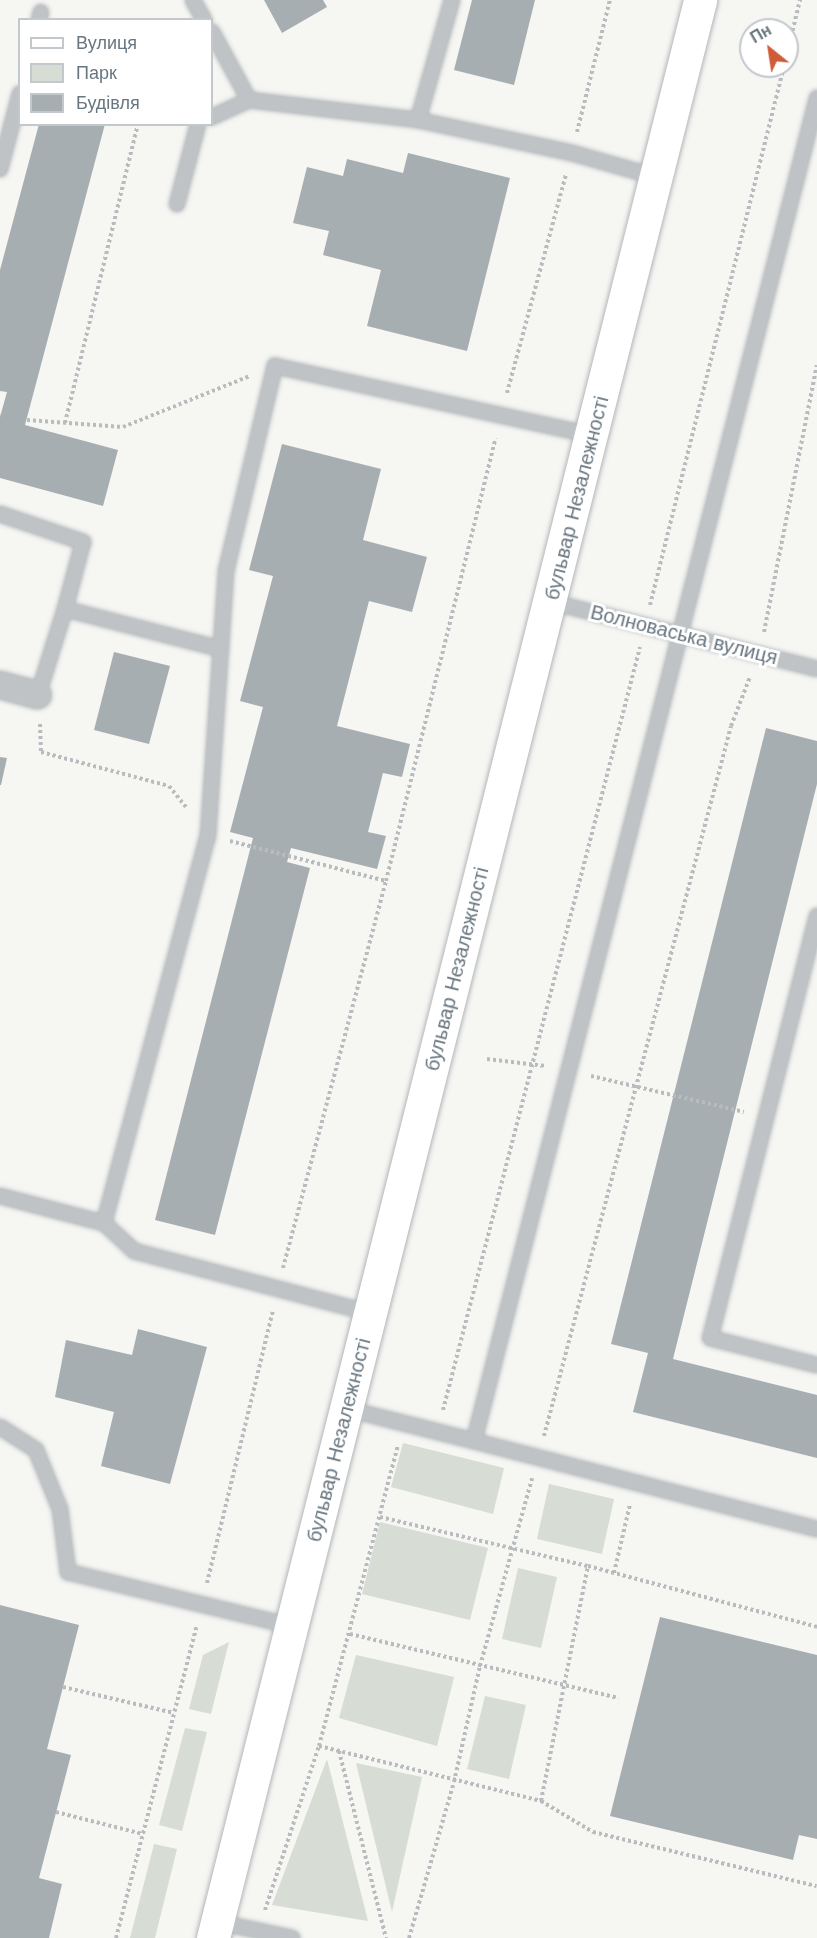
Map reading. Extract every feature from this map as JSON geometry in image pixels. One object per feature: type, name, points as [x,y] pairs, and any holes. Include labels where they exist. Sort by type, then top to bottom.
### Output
[{"type":"main road","name":"бульвар Незалежності","points":[[215,1930],[551,602],[700,0]]},
{"type":"street","points":[[0,686],[38,695]]},
{"type":"lane","points":[[193,0],[203,18]]},
{"type":"lane","points":[[418,120],[452,0]]},
{"type":"lane","points":[[213,35],[249,100]]},
{"type":"lane","points":[[474,1441],[817,98]]},
{"type":"lane","points":[[213,117],[249,100],[418,120],[572,153],[656,177]]},
{"type":"lane","points":[[0,169],[18,102]]},
{"type":"lane","points":[[177,204],[197,126]]},
{"type":"lane","points":[[104,1223],[208,836],[226,571],[275,366],[592,435]]},
{"type":"lane","points":[[0,514],[83,542],[38,695]]},
{"type":"lane","name":"Волноваська вулиця","points":[[551,602],[817,669]]},
{"type":"lane","points":[[65,609],[221,649]]},
{"type":"lane","points":[[817,916],[710,1338],[817,1365]]},
{"type":"lane","points":[[0,1196],[104,1223],[134,1251],[371,1313]]},
{"type":"lane","points":[[347,1409],[817,1529]]},
{"type":"lane","points":[[0,1427],[36,1450],[60,1509],[68,1572],[292,1626]]},
{"type":"lane","points":[[215,1930],[258,1931],[292,1938]]},
{"type":"path","points":[[116,1938],[202,1605],[278,1288],[386,881],[501,416],[572,153],[610,0]]},
{"type":"path","points":[[796,18],[801,0]]},
{"type":"path","points":[[437,1431],[645,625],[781,78]]},
{"type":"path","points":[[65,423],[138,126]]},
{"type":"path","points":[[409,1938],[454,1782],[480,1666],[538,1458],[731,726],[759,654],[817,365]]},
{"type":"path","points":[[27,420],[123,427],[275,366]]},
{"type":"path","points":[[38,695],[41,752],[169,786],[208,836],[386,881]]},
{"type":"path","points":[[487,1059],[532,1063],[765,1117]]},
{"type":"path","points":[[258,1931],[319,1746],[404,1422]]},
{"type":"path","points":[[614,1573],[636,1482]]},
{"type":"path","points":[[380,1517],[588,1566],[817,1627]]},
{"type":"path","points":[[541,1801],[588,1566]]},
{"type":"path","points":[[350,1634],[564,1687],[618,1698]]},
{"type":"path","points":[[63,1687],[174,1713]]},
{"type":"path","points":[[319,1746],[454,1782],[541,1801],[593,1832],[817,1886]]},
{"type":"path","points":[[339,1751],[386,1938]]},
{"type":"path","points":[[56,1812],[142,1834]]},
{"type":"green space","points":[[403,1443],[504,1468],[493,1514],[391,1487]]},
{"type":"green space","points":[[549,1484],[614,1499],[602,1554],[537,1539]]},
{"type":"green space","points":[[380,1522],[488,1548],[470,1620],[362,1594]]},
{"type":"green space","points":[[518,1568],[557,1577],[541,1648],[502,1639]]},
{"type":"green space","points":[[229,1642],[211,1714],[189,1709],[203,1655]]},
{"type":"green space","points":[[356,1655],[454,1677],[437,1746],[339,1718]]},
{"type":"green space","points":[[485,1696],[526,1705],[509,1779],[467,1769]]},
{"type":"green space","points":[[185,1728],[207,1732],[182,1831],[159,1825]]},
{"type":"green space","points":[[327,1759],[368,1921],[272,1905]]},
{"type":"green space","points":[[356,1763],[422,1777],[392,1912]]},
{"type":"green space","points":[[154,1844],[177,1849],[155,1938],[130,1938]]},
{"type":"building","points":[[264,0],[323,0],[327,7],[282,33]]},
{"type":"building","points":[[472,0],[535,0],[514,85],[454,70]]},
{"type":"building","points":[[38,126],[104,126],[25,425],[118,450],[103,506],[0,478],[0,417],[7,392],[0,391],[0,270]]},
{"type":"building","points":[[408,153],[510,178],[467,351],[367,326],[381,270],[323,255],[329,231],[293,223],[307,167],[343,176],[347,159],[403,173]]},
{"type":"building","points":[[282,444],[381,469],[363,540],[427,557],[412,612],[369,601],[337,726],[410,744],[402,777],[383,773],[368,832],[386,836],[377,869],[291,848],[287,862],[310,868],[215,1235],[155,1220],[253,838],[230,832],[263,707],[240,701],[273,576],[249,570]]},
{"type":"building","points":[[114,652],[170,666],[149,744],[94,730]]},
{"type":"building","points":[[766,728],[817,741],[817,784],[673,1359],[817,1395],[817,1458],[633,1412],[648,1353],[611,1344]]},
{"type":"building","points":[[0,757],[7,758],[1,785],[0,785]]},
{"type":"building","points":[[138,1329],[207,1347],[170,1484],[101,1466],[114,1412],[55,1397],[66,1340],[132,1355]]},
{"type":"building","points":[[0,1605],[79,1625],[47,1749],[71,1755],[39,1878],[62,1884],[49,1938],[0,1938]]},
{"type":"building","points":[[660,1617],[817,1655],[817,1839],[799,1835],[793,1860],[610,1816]]}]
